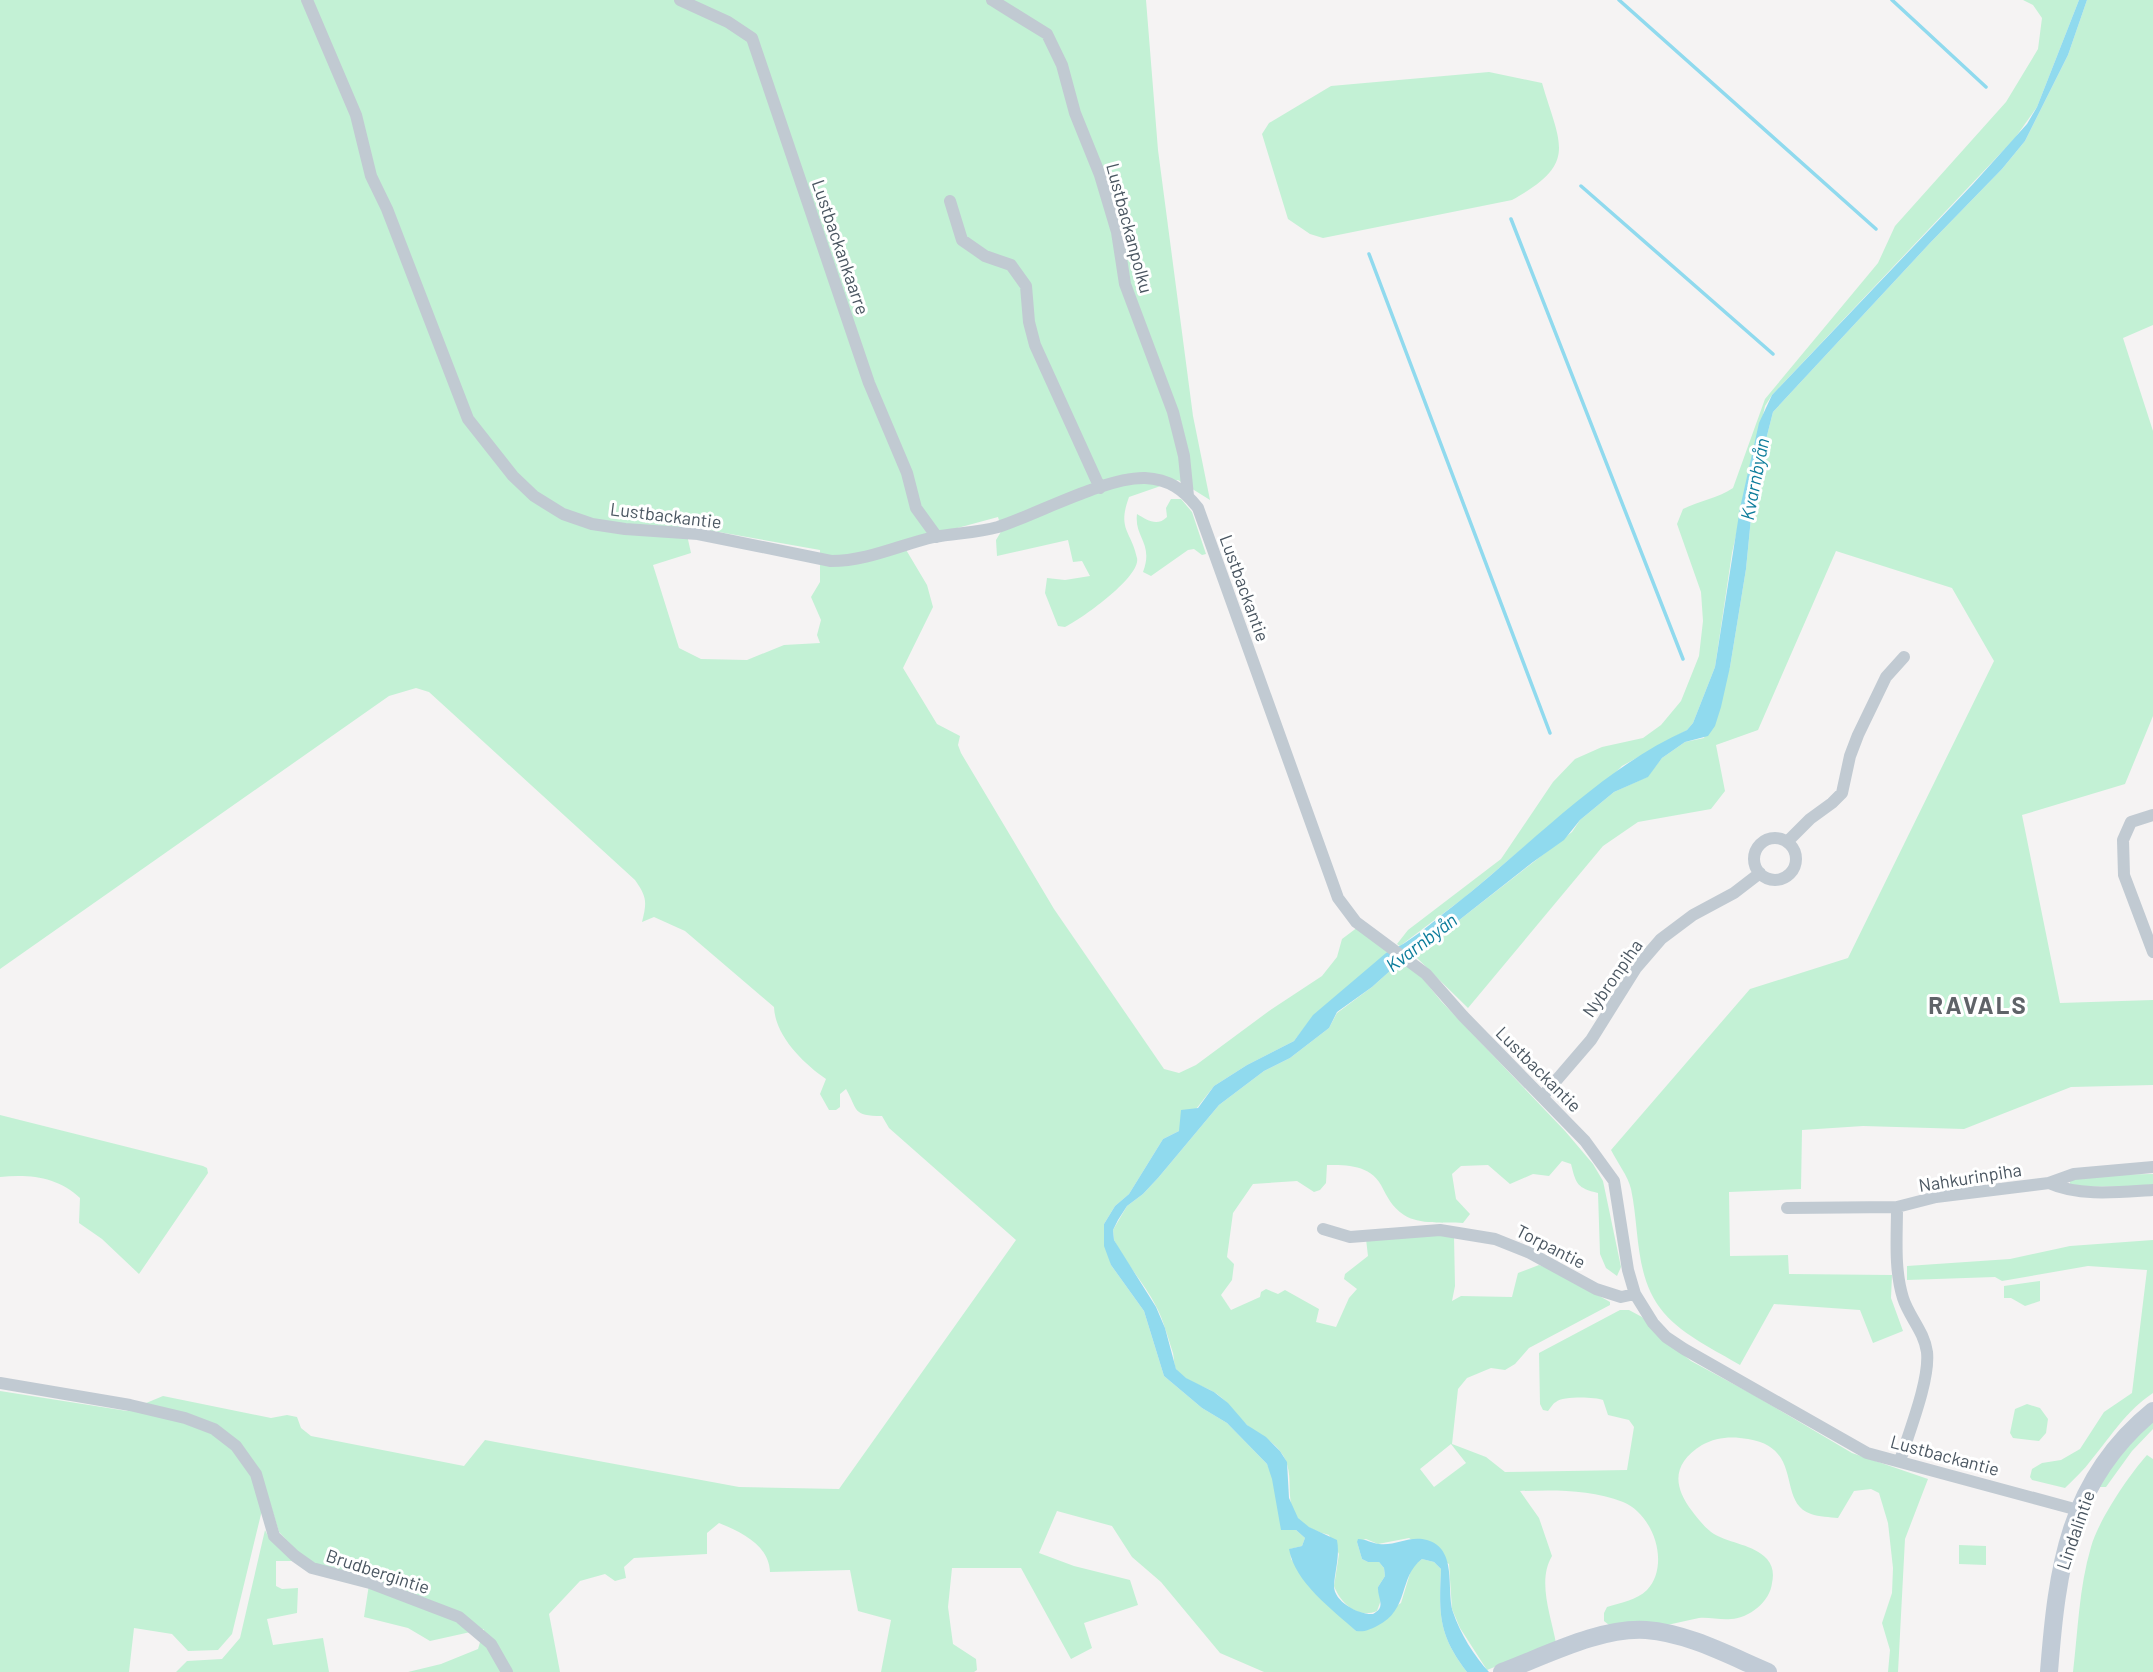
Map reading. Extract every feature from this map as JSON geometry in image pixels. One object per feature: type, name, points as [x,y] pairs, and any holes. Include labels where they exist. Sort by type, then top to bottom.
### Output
[{"type":"street","name":"Lustbackantie","points":[[307,0],[356,115],[371,176],[387,209],[468,419],[513,476],[534,496],[562,514],[592,524],[698,534],[831,561],[851,561],[937,537],[995,528],[1133,478],[1163,480],[1177,487],[1198,509],[1338,898],[1356,922],[1412,961],[1585,1141],[1614,1181],[1628,1270],[1635,1294],[1653,1323],[1684,1349],[1867,1453],[2078,1510]]},
{"type":"street","name":"Lustbackankaarre","points":[[680,0],[728,22],[752,38],[869,383],[907,473],[916,508],[937,537]]},
{"type":"street","name":"Lustbackanpolku","points":[[992,0],[1047,34],[1062,65],[1075,113],[1100,175],[1113,221],[1125,284],[1173,412],[1184,456],[1188,496]]},
{"type":"street","points":[[950,201],[962,240],[985,257],[1011,265],[1026,286],[1029,322],[1035,345],[1100,488]]},
{"type":"street","points":[[1787,842],[1842,793],[1850,756],[1858,735],[1886,677],[1904,657]]},
{"type":"street","points":[[2153,815],[2131,822],[2123,840],[2124,875],[2153,952]]},
{"type":"street","points":[[1781,838],[1787,842],[1795,853],[1791,872],[1779,879],[1772,879],[1760,873],[1754,861],[1757,848],[1767,839],[1781,838]]},
{"type":"street","name":"Nybronpiha","points":[[1542,1097],[1591,1040],[1636,968],[1661,939],[1693,915],[1734,893],[1760,873]]},
{"type":"street","name":"Nahkurinpiha","points":[[1787,1208],[1897,1207],[1936,1197],[2049,1183],[2074,1174],[2153,1167]]},
{"type":"street","name":"Nahkurinpiha","points":[[2049,1183],[2064,1189],[2122,1192],[2153,1190]]},
{"type":"street","name":"Nahkurinpiha","points":[[1897,1207],[1899,1285],[1904,1302],[1922,1335],[1927,1353],[1924,1380],[1900,1461]]},
{"type":"street","name":"Torpantie","points":[[1323,1229],[1350,1237],[1440,1230],[1495,1239],[1530,1253],[1596,1289],[1621,1297],[1635,1294]]},
{"type":"street","name":"Brudbergintie","points":[[0,1383],[130,1405],[185,1418],[214,1429],[236,1446],[256,1474],[274,1536],[295,1556],[312,1568],[370,1583],[459,1618],[491,1644],[507,1672]]},
{"type":"street","name":"Lindalintie","points":[[2049,1672],[2053,1617],[2062,1560],[2078,1510],[2096,1474],[2118,1444],[2135,1425],[2153,1411]]},
{"type":"street","points":[[1502,1672],[1601,1636],[1627,1630],[1670,1634],[1768,1672]]},
{"type":"green space","points":[[0,0],[1146,0],[1158,150],[1193,416],[1210,500],[1178,480],[1129,497],[1124,517],[1137,558],[1136,566],[1130,576],[1108,597],[1065,627],[1058,626],[1045,593],[1047,578],[1065,580],[1090,576],[1082,561],[1073,562],[1068,540],[997,556],[996,540],[1002,530],[998,517],[902,543],[927,585],[933,607],[903,668],[937,724],[960,736],[958,745],[961,753],[1054,909],[1164,1069],[1179,1073],[1196,1065],[1322,976],[1337,957],[1342,939],[1358,927],[1391,950],[1314,1015],[1294,1041],[1247,1065],[1214,1086],[1179,1131],[1163,1139],[1129,1194],[1115,1206],[1104,1224],[1111,1265],[1144,1311],[1164,1376],[1202,1408],[1227,1423],[1267,1464],[1296,1530],[1305,1538],[1302,1546],[1290,1549],[1291,1559],[1298,1569],[1356,1631],[1401,1603],[1412,1567],[1422,1559],[1434,1562],[1441,1569],[1442,1623],[1450,1646],[1467,1672],[1264,1672],[1220,1653],[1161,1582],[1132,1557],[1112,1526],[1057,1511],[1039,1553],[1074,1566],[1130,1580],[1138,1605],[1084,1623],[1092,1648],[1071,1659],[1021,1568],[952,1568],[948,1607],[953,1644],[976,1659],[977,1670],[881,1672],[891,1620],[858,1611],[850,1570],[770,1572],[765,1554],[759,1547],[745,1535],[719,1523],[707,1533],[707,1554],[634,1558],[624,1567],[626,1578],[615,1581],[605,1574],[580,1581],[549,1614],[560,1672],[408,1672],[441,1664],[478,1649],[484,1629],[430,1641],[408,1628],[364,1617],[370,1578],[316,1564],[299,1553],[279,1532],[271,1506],[262,1510],[232,1634],[218,1650],[188,1651],[172,1634],[134,1628],[129,1672],[0,1672],[0,1391],[127,1411],[163,1396],[271,1418],[287,1415],[297,1417],[301,1428],[311,1436],[464,1466],[485,1440],[739,1487],[839,1489],[1016,1240],[889,1128],[882,1116],[865,1115],[857,1110],[846,1089],[840,1094],[840,1107],[829,1110],[820,1094],[826,1079],[809,1066],[785,1039],[774,1007],[685,931],[654,917],[642,922],[645,900],[635,880],[429,692],[416,688],[389,696],[0,969]],"holes":[[[685,526],[820,550],[820,582],[811,597],[821,620],[817,635],[820,643],[784,645],[747,660],[701,659],[679,648],[653,565],[691,553]]]},
{"type":"green space","points":[[2023,0],[2079,0],[2037,107],[2015,138],[1772,395],[1765,406],[1732,553],[1715,667],[1693,723],[1687,730],[1622,766],[1465,897],[1400,946],[1397,944],[1408,930],[1501,859],[1553,782],[1575,759],[1602,747],[1643,738],[1661,725],[1681,701],[1699,656],[1703,621],[1701,592],[1677,524],[1683,509],[1733,488],[1765,399],[1878,263],[1895,226],[2006,102],[2038,49],[2042,18],[2033,5]]},
{"type":"green space","points":[[2087,0],[2153,0],[2153,325],[2123,338],[2153,431],[2153,716],[2125,784],[2022,815],[2060,1003],[2153,1000],[2153,1085],[2071,1087],[1964,1129],[1863,1126],[1802,1130],[1801,1189],[1729,1192],[1730,1256],[1788,1255],[1789,1274],[1892,1275],[1891,1298],[1903,1331],[1873,1343],[1860,1310],[1774,1304],[1740,1365],[1681,1329],[1654,1299],[1643,1269],[1631,1189],[1611,1150],[1750,989],[1848,958],[1994,661],[1952,588],[1836,551],[1758,730],[1716,745],[1725,791],[1711,809],[1638,822],[1603,846],[1468,1008],[1413,954],[1572,832],[1580,820],[1614,792],[1647,777],[1662,758],[1685,742],[1704,738],[1730,667],[1746,569],[1754,487],[1773,412],[2002,169],[2025,141],[2068,55]]},
{"type":"green space","points":[[1489,72],[1542,83],[1558,138],[1559,151],[1556,163],[1533,187],[1512,200],[1323,238],[1310,234],[1288,219],[1262,134],[1269,123],[1331,86]]},
{"type":"green space","points":[[1171,499],[1181,499],[1192,512],[1206,554],[1202,555],[1194,549],[1188,550],[1151,576],[1143,572],[1146,554],[1138,529],[1137,514],[1152,522],[1160,522],[1167,517],[1166,508]]},
{"type":"green space","points":[[1400,962],[1419,974],[1441,1001],[1565,1131],[1593,1164],[1603,1181],[1621,1267],[1617,1276],[1606,1268],[1600,1254],[1598,1193],[1578,1184],[1571,1164],[1562,1161],[1549,1176],[1533,1174],[1510,1184],[1488,1165],[1461,1166],[1452,1174],[1456,1199],[1470,1214],[1463,1223],[1425,1222],[1410,1218],[1393,1205],[1371,1173],[1350,1166],[1327,1165],[1326,1183],[1320,1190],[1314,1192],[1297,1181],[1253,1184],[1233,1213],[1227,1257],[1234,1264],[1232,1280],[1221,1295],[1231,1310],[1260,1297],[1261,1292],[1266,1289],[1278,1294],[1285,1290],[1319,1309],[1316,1322],[1336,1327],[1349,1298],[1357,1289],[1344,1279],[1345,1274],[1368,1256],[1366,1239],[1423,1234],[1454,1236],[1455,1286],[1452,1301],[1461,1296],[1512,1297],[1518,1273],[1539,1265],[1610,1302],[1610,1305],[1529,1348],[1515,1364],[1505,1370],[1491,1368],[1467,1378],[1458,1389],[1452,1444],[1486,1457],[1505,1472],[1627,1470],[1634,1427],[1629,1420],[1608,1415],[1603,1400],[1593,1398],[1560,1400],[1548,1411],[1543,1410],[1540,1404],[1539,1353],[1620,1310],[1629,1310],[1642,1317],[1661,1337],[1691,1361],[1852,1453],[1928,1479],[1905,1539],[1898,1672],[1888,1672],[1890,1650],[1882,1623],[1892,1593],[1893,1568],[1888,1523],[1879,1493],[1871,1489],[1854,1491],[1838,1518],[1811,1514],[1801,1508],[1794,1498],[1784,1464],[1777,1453],[1766,1444],[1742,1438],[1730,1437],[1707,1442],[1692,1452],[1681,1467],[1679,1483],[1685,1501],[1708,1529],[1714,1534],[1755,1550],[1771,1564],[1773,1580],[1767,1596],[1758,1608],[1745,1616],[1731,1619],[1699,1618],[1660,1626],[1609,1625],[1604,1621],[1607,1607],[1638,1596],[1647,1590],[1654,1579],[1658,1567],[1655,1541],[1643,1517],[1623,1502],[1598,1495],[1559,1491],[1520,1491],[1539,1518],[1552,1556],[1545,1587],[1556,1643],[1487,1670],[1460,1628],[1452,1609],[1449,1564],[1409,1538],[1378,1544],[1366,1539],[1357,1542],[1362,1559],[1379,1562],[1384,1568],[1385,1576],[1378,1587],[1381,1600],[1377,1611],[1357,1611],[1341,1599],[1334,1586],[1339,1554],[1329,1535],[1310,1528],[1299,1519],[1293,1509],[1289,1474],[1280,1451],[1247,1425],[1217,1394],[1184,1377],[1176,1369],[1159,1313],[1114,1240],[1113,1230],[1127,1206],[1158,1178],[1219,1105],[1264,1071],[1290,1058],[1329,1028],[1337,1013]],"holes":[[[1451,1444],[1466,1463],[1434,1487],[1420,1469]]]},
{"type":"green space","points":[[0,1115],[203,1166],[208,1173],[139,1274],[102,1239],[79,1223],[80,1198],[71,1191],[43,1178],[0,1177]]},
{"type":"green space","points":[[2153,1174],[2153,1186],[2070,1187],[2070,1179],[2099,1175]]},
{"type":"green space","points":[[2153,1240],[2153,1393],[2127,1415],[2086,1467],[2065,1488],[2032,1480],[2032,1469],[2042,1463],[2061,1460],[2080,1449],[2104,1412],[2132,1393],[2147,1270],[2088,1266],[2002,1281],[1995,1277],[1907,1280],[1907,1266],[2010,1259],[2070,1246]]},
{"type":"green space","points":[[2040,1281],[2040,1301],[2025,1306],[2011,1298],[2004,1298],[2004,1286]]},
{"type":"green space","points":[[2027,1404],[2040,1408],[2048,1419],[2046,1433],[2039,1441],[2013,1438],[2010,1433],[2015,1409]]},
{"type":"green space","points":[[2153,1419],[2153,1429],[2132,1451],[2106,1487],[2099,1487],[2118,1454]]},
{"type":"green space","points":[[2147,1455],[2153,1459],[2153,1672],[2073,1672],[2081,1593],[2091,1547],[2100,1524],[2115,1499]]},
{"type":"green space","points":[[265,1530],[269,1538],[294,1561],[276,1561],[276,1586],[282,1589],[298,1588],[297,1613],[267,1619],[273,1645],[323,1638],[329,1672],[176,1672],[187,1661],[222,1659],[240,1638]]},
{"type":"green space","points":[[1959,1545],[1986,1546],[1986,1565],[1959,1564]]},
{"type":"water","name":"Kvarnbyån","points":[[2079,0],[2087,0],[2068,55],[2025,141],[2002,169],[1773,412],[1754,487],[1746,569],[1730,667],[1715,726],[1708,736],[1685,742],[1662,758],[1648,777],[1614,792],[1580,820],[1564,840],[1337,1012],[1329,1028],[1290,1058],[1264,1071],[1219,1105],[1158,1178],[1127,1206],[1113,1230],[1114,1240],[1156,1307],[1165,1328],[1176,1369],[1228,1403],[1247,1425],[1266,1437],[1280,1451],[1287,1462],[1289,1498],[1298,1518],[1309,1527],[1337,1540],[1338,1557],[1334,1586],[1338,1597],[1348,1606],[1367,1614],[1373,1614],[1380,1608],[1378,1587],[1385,1576],[1384,1568],[1379,1562],[1362,1559],[1358,1539],[1385,1544],[1427,1540],[1443,1552],[1449,1571],[1451,1603],[1456,1620],[1468,1644],[1489,1672],[1467,1672],[1450,1646],[1442,1623],[1441,1569],[1434,1562],[1422,1559],[1415,1566],[1395,1611],[1387,1619],[1369,1630],[1356,1631],[1316,1594],[1299,1573],[1289,1549],[1302,1546],[1305,1538],[1296,1530],[1281,1530],[1267,1464],[1227,1423],[1202,1408],[1164,1376],[1144,1311],[1111,1265],[1104,1246],[1104,1224],[1115,1206],[1129,1194],[1163,1139],[1179,1131],[1181,1110],[1198,1108],[1214,1086],[1247,1065],[1294,1041],[1313,1015],[1386,953],[1428,926],[1594,788],[1655,746],[1687,730],[1693,723],[1715,667],[1740,508],[1759,423],[1772,395],[2027,124],[2037,107]]},
{"type":"waterway","points":[[1619,0],[1876,229]]},
{"type":"waterway","points":[[1892,0],[1986,87]]},
{"type":"waterway","points":[[1581,186],[1773,354]]},
{"type":"waterway","points":[[1511,219],[1683,659]]},
{"type":"waterway","points":[[1369,254],[1550,733]]},
{"type":"district","name":"RAVALS","points":[[1978,1004]]}]
